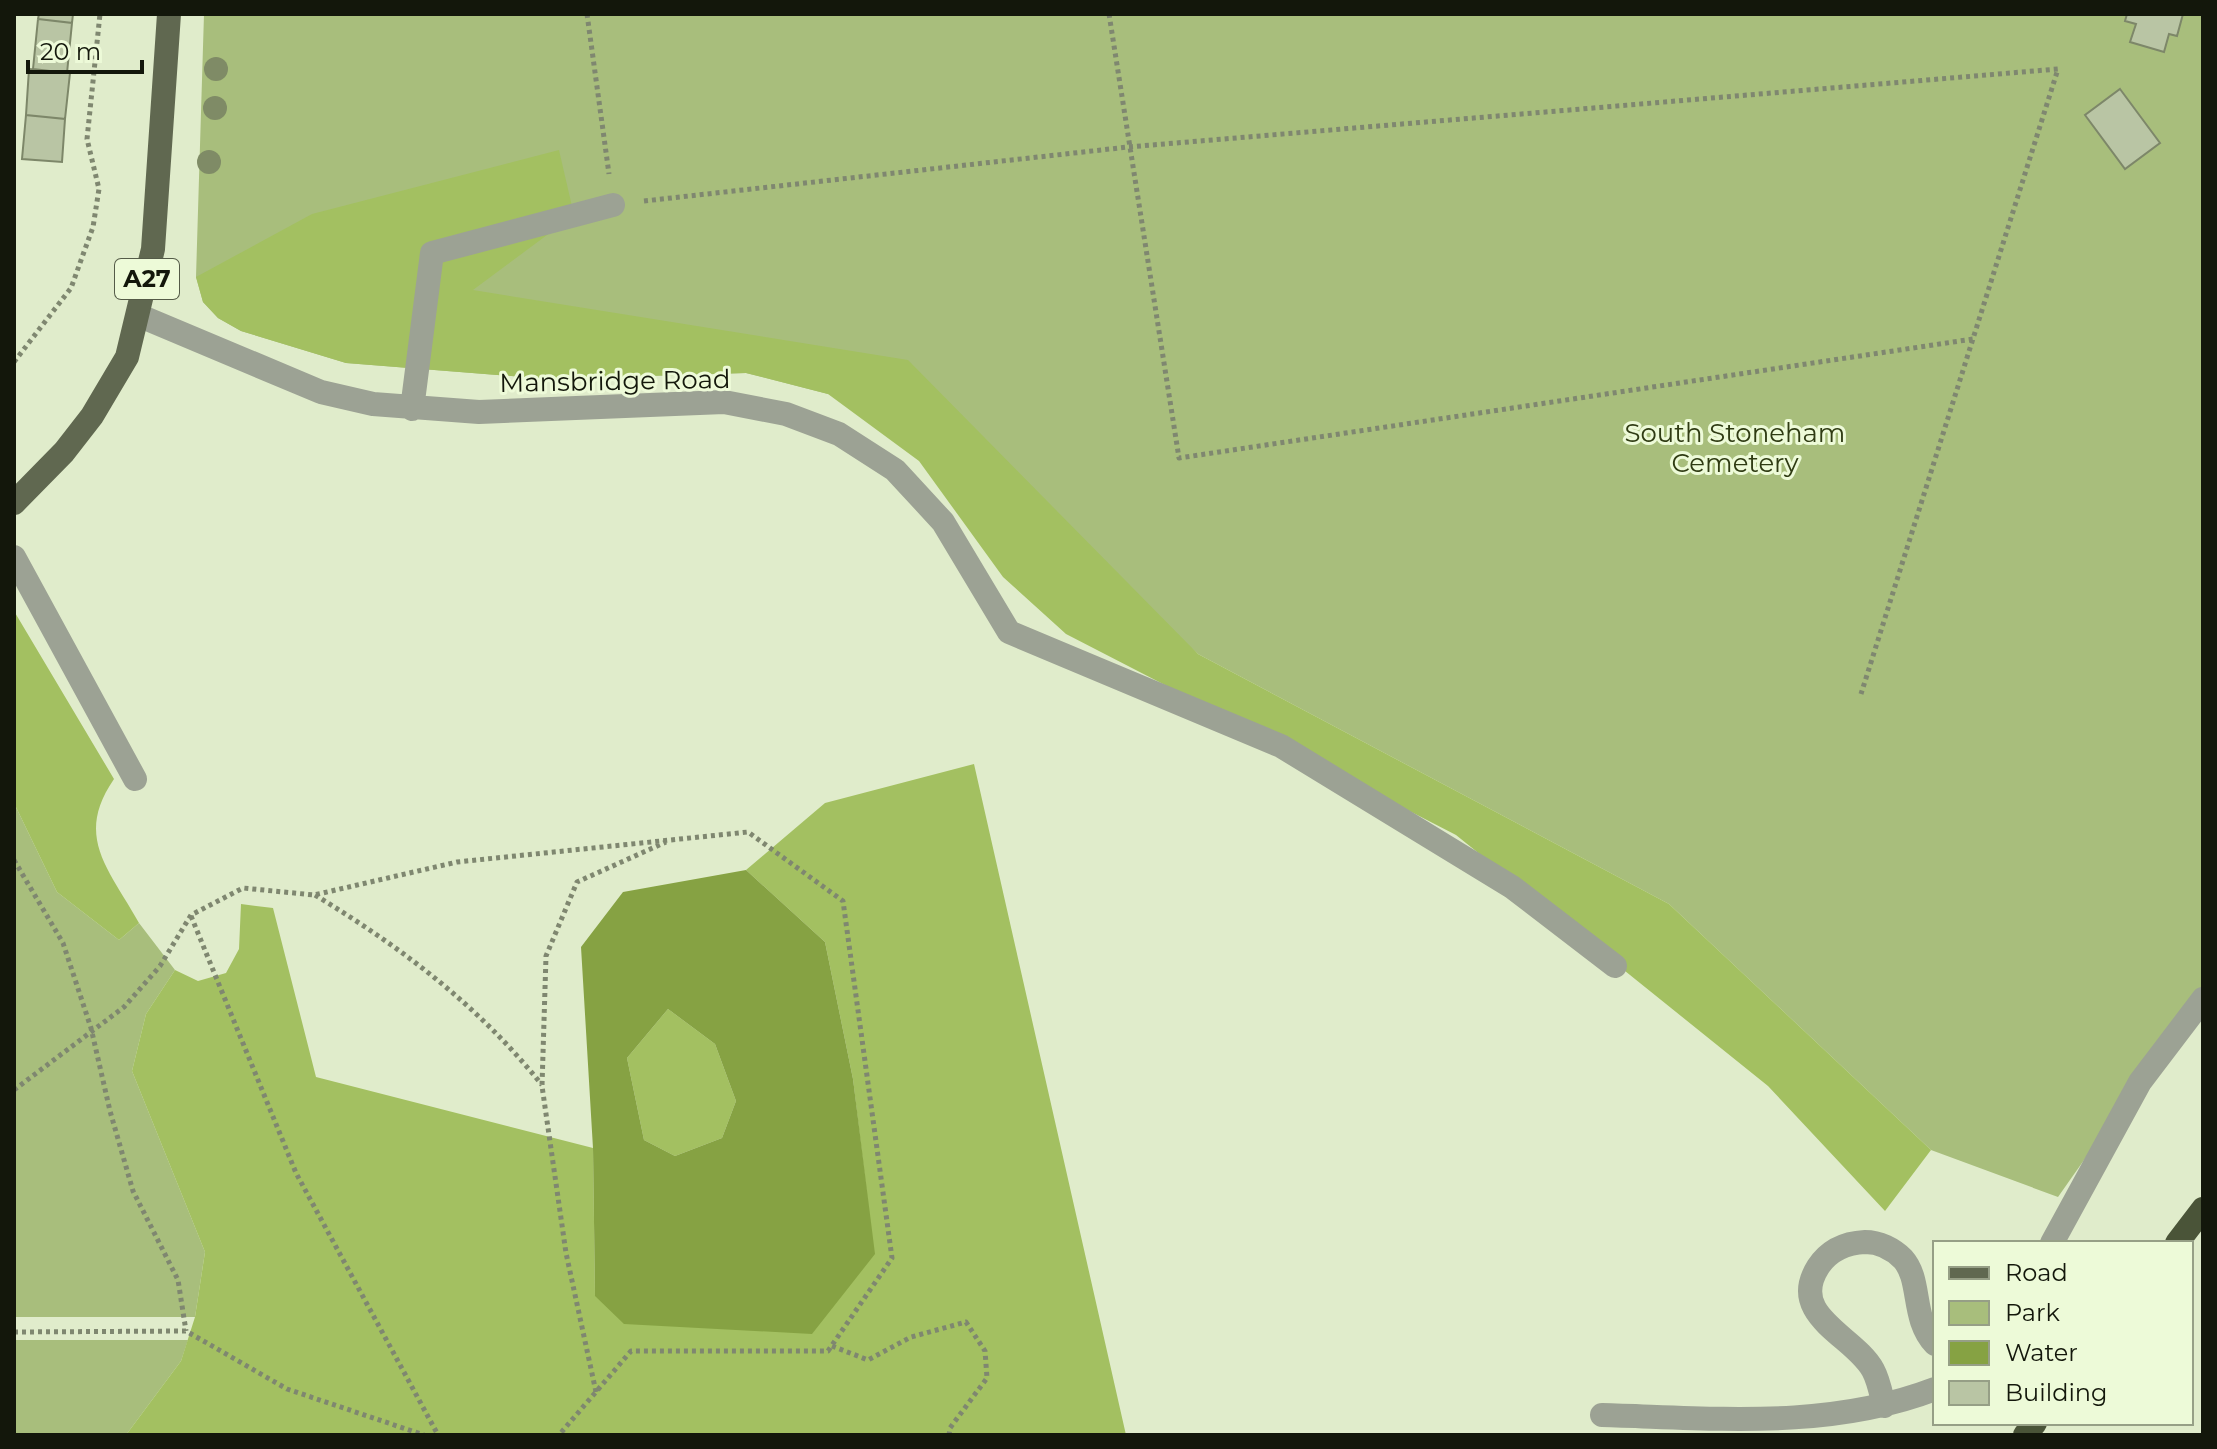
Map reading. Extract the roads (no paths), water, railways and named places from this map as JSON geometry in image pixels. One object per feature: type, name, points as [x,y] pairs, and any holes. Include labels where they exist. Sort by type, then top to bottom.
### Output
[{"type":"highway","points":[[2179,1241],[2203,1209]]},
{"type":"main road","name":"A27","points":[[14,503],[39,480],[92,416],[127,357],[140,316],[153,249],[169,14]]},
{"type":"street","points":[[412,409],[432,253],[613,205]]},
{"type":"street","name":"Mansbridge Road","points":[[140,316],[321,392],[412,409],[479,412],[724,402],[786,414],[839,434],[895,470],[943,522],[1009,632],[1281,746],[1512,887],[1583,938],[1615,966]]},
{"type":"street","points":[[14,557],[135,779]]},
{"type":"street","points":[[2053,1241],[2140,1082],[2203,999]]},
{"type":"street","points":[[1884,1406],[1873,1370],[1860,1354],[1826,1327],[1817,1313],[1811,1298],[1811,1284],[1824,1258],[1836,1249],[1855,1243],[1875,1242],[1893,1251],[1905,1261],[1921,1323],[1933,1341]]},
{"type":"street","points":[[1602,1415],[1765,1420],[1848,1414],[1933,1390]]},
{"type":"water","points":[[746,870],[825,942],[853,1079],[875,1254],[812,1334],[624,1324],[595,1296],[593,1148],[581,947],[623,892]],"holes":[[[668,1009],[715,1044],[736,1101],[722,1138],[675,1156],[644,1140],[627,1058]]]},
{"type":"park label","name":"South Stoneham Cemetery","points":[[1735,448]]}]
